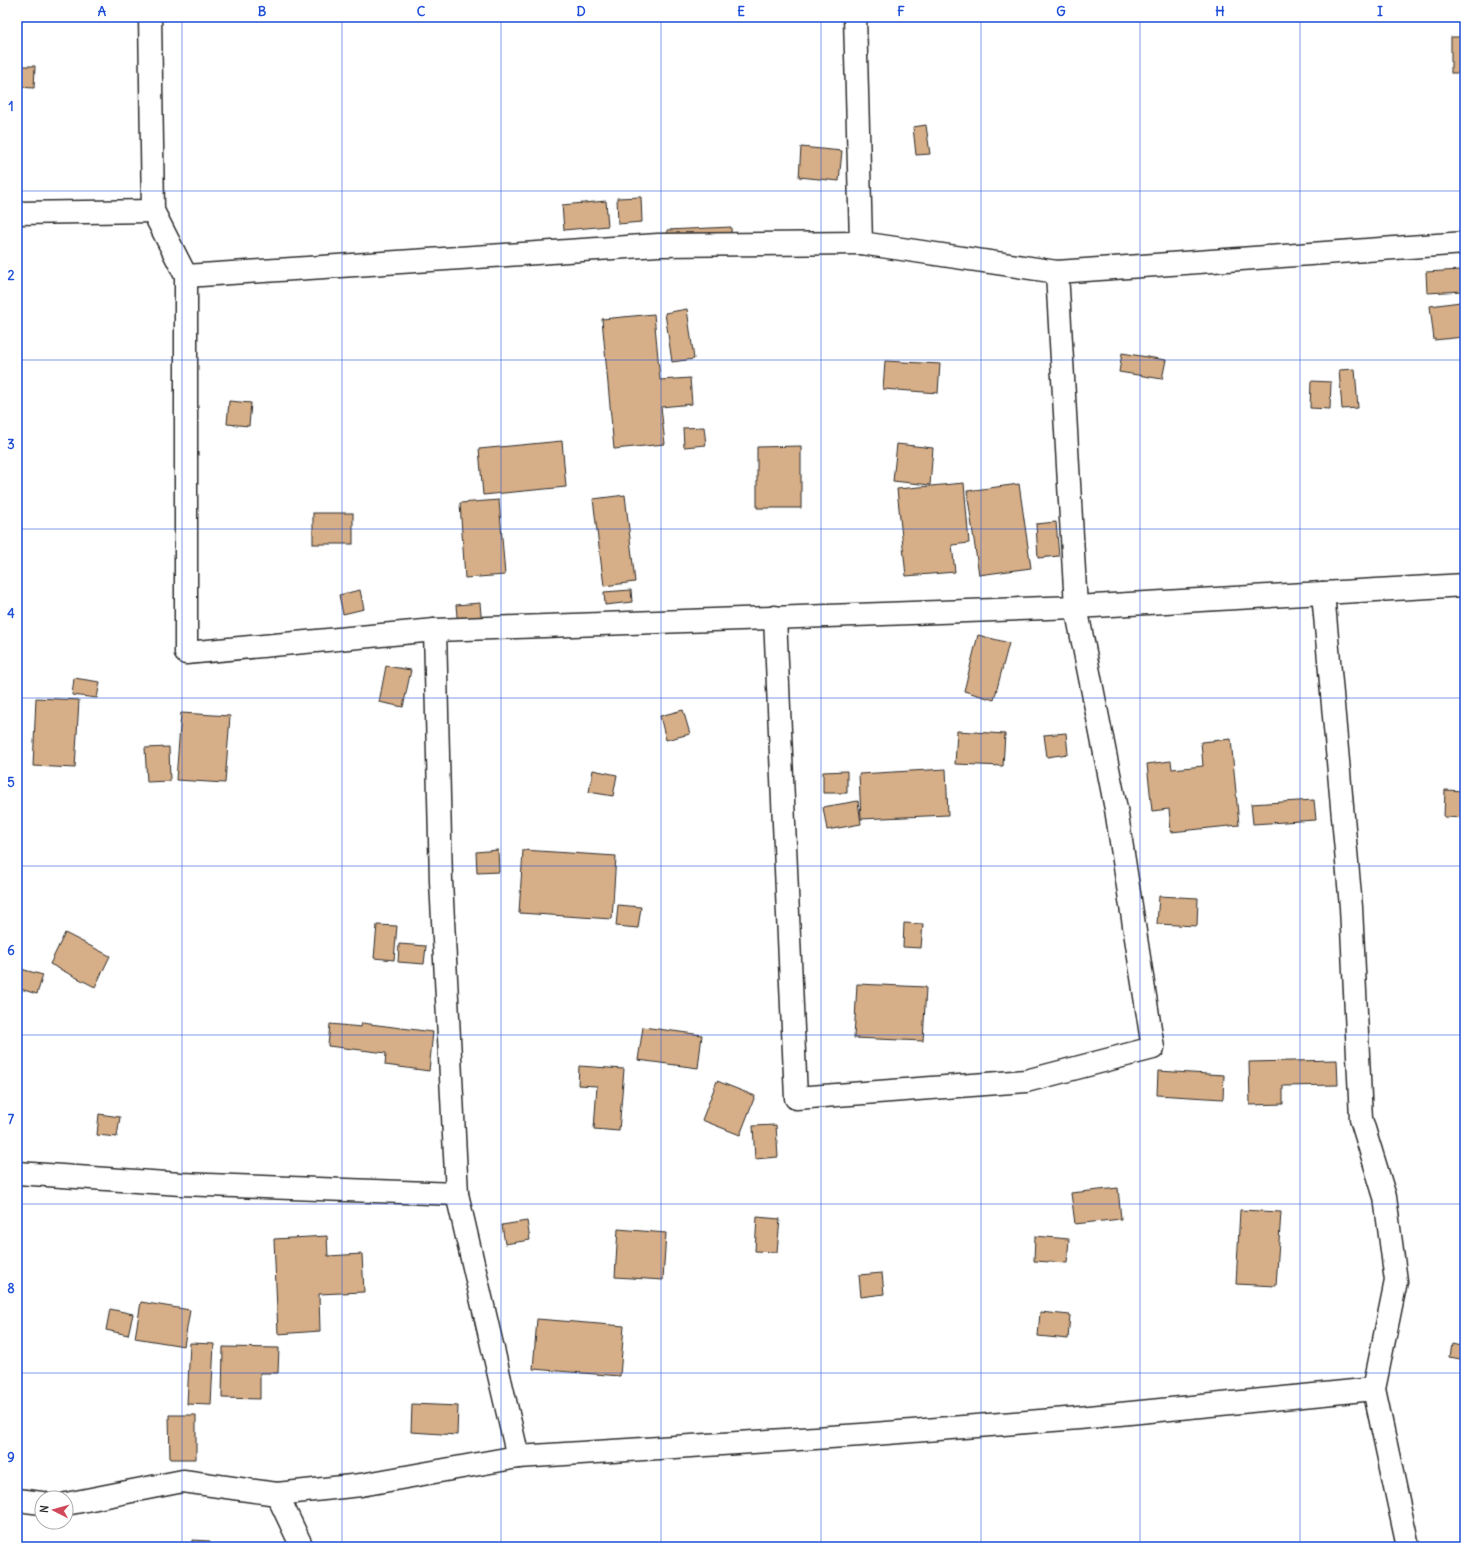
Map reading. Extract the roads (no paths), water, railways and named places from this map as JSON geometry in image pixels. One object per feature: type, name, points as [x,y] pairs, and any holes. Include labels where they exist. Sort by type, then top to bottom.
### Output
[{"type":"street","points":[[150,17],[153,211],[186,276],[186,653],[435,630],[1076,607],[1465,586]]},
{"type":"street","points":[[855,17],[861,243]]},
{"type":"street","points":[[17,213],[153,211]]},
{"type":"street","points":[[186,276],[658,245],[861,243],[1057,272],[1465,243]]},
{"type":"street","points":[[775,617],[796,1098],[1026,1081],[1153,1048],[1116,809],[1076,607],[1057,272]]},
{"type":"street","points":[[1323,593],[1351,907],[1361,1119],[1385,1197],[1396,1281],[1374,1389],[1408,1547]]},
{"type":"street","points":[[435,630],[441,881],[457,1194],[518,1457]]},
{"type":"street","points":[[17,1173],[181,1184],[457,1194]]},
{"type":"street","points":[[74,1502],[183,1481],[277,1494],[361,1485],[518,1457],[861,1436],[1079,1418],[1374,1389]]},
{"type":"street","points":[[277,1494],[302,1547]]},
{"type":"street","points":[[17,1500],[34,1502]]}]
